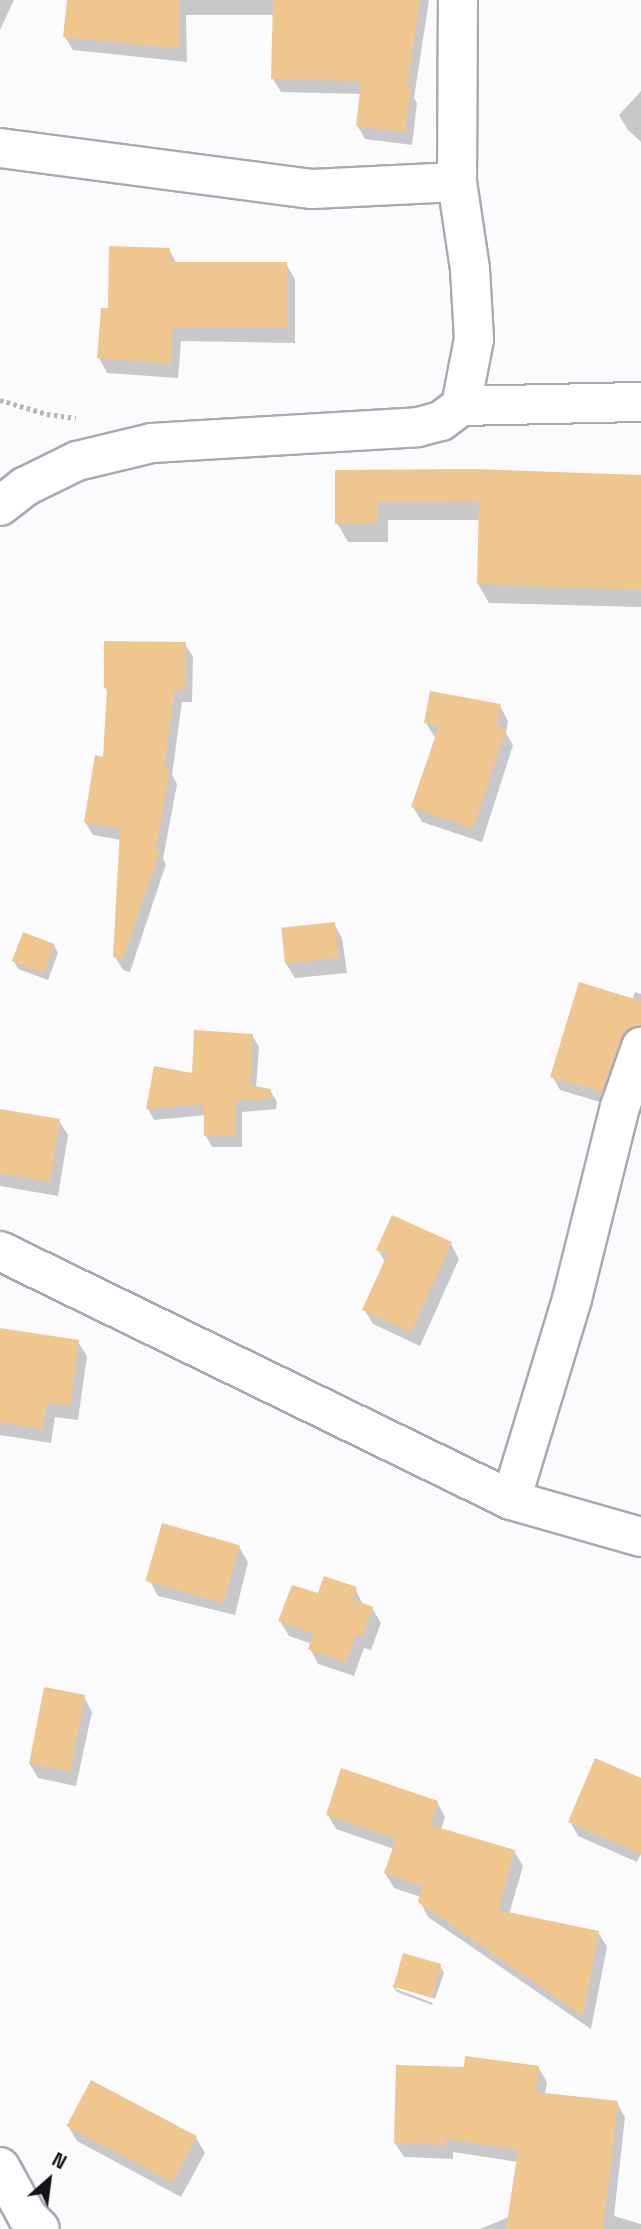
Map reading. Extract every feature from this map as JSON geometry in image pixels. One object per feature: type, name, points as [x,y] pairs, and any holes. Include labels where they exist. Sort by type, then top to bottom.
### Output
[{"type":"street","points":[[458,0],[457,182],[470,269],[474,338],[461,406]]},
{"type":"street","points":[[0,148],[312,189],[457,182]]},
{"type":"street","points":[[0,506],[24,487],[77,461],[152,443],[418,427],[441,421],[461,406],[641,402]]},
{"type":"street","points":[[511,1500],[572,1299],[620,1107],[641,1047]]},
{"type":"street","points":[[0,1251],[511,1500],[641,1537]]},
{"type":"street","points":[[0,2167],[27,2216],[40,2229]]},
{"type":"building","points":[[67,0],[179,0],[180,49],[63,37]]},
{"type":"building","points":[[273,0],[420,0],[407,88],[411,88],[405,132],[356,126],[361,81],[271,79]]},
{"type":"building","points":[[109,246],[170,248],[169,262],[287,262],[287,328],[173,327],[171,364],[97,358],[101,308],[108,308]]},
{"type":"building","points":[[473,469],[641,475],[641,590],[477,584],[479,501],[378,502],[378,523],[335,524],[335,470]]},
{"type":"building","points":[[104,641],[186,642],[185,689],[175,689],[164,768],[170,769],[156,849],[160,850],[123,959],[113,957],[120,829],[84,822],[95,755],[103,757],[107,688],[104,688]]},
{"type":"building","points":[[430,691],[501,704],[497,727],[506,729],[473,828],[411,807],[439,726],[424,723]]},
{"type":"building","points":[[335,922],[339,958],[285,963],[281,928]]},
{"type":"building","points":[[23,932],[55,944],[44,973],[12,961]]},
{"type":"building","points":[[579,982],[641,1001],[641,1026],[627,1030],[621,1039],[602,1092],[550,1077]]},
{"type":"building","points":[[194,1030],[253,1034],[250,1085],[271,1089],[271,1098],[236,1101],[236,1136],[204,1136],[204,1104],[146,1109],[154,1066],[192,1073]]},
{"type":"building","points":[[0,1109],[60,1119],[50,1182],[0,1173]]},
{"type":"building","points":[[392,1215],[452,1242],[411,1332],[362,1310],[387,1255],[376,1250]]},
{"type":"building","points":[[0,1328],[79,1340],[70,1406],[47,1403],[43,1429],[0,1422]]},
{"type":"building","points":[[162,1523],[240,1545],[223,1603],[145,1581]]},
{"type":"building","points":[[324,1576],[357,1587],[352,1599],[373,1607],[363,1636],[356,1634],[346,1663],[308,1649],[314,1633],[278,1621],[292,1585],[318,1593]]},
{"type":"building","points":[[44,1687],[85,1695],[70,1772],[29,1764]]},
{"type":"building","points":[[595,1758],[641,1778],[641,1854],[568,1822]]},
{"type":"building","points":[[341,1768],[438,1801],[430,1825],[515,1850],[498,1910],[599,1931],[583,2016],[418,1902],[422,1886],[384,1873],[396,1839],[326,1815]]},
{"type":"building","points":[[403,1953],[441,1964],[432,1998],[393,1987]]},
{"type":"building","points":[[465,2056],[539,2066],[536,2092],[618,2101],[603,2229],[506,2229],[518,2150],[446,2139],[445,2145],[394,2143],[396,2065],[464,2067]]},
{"type":"building","points":[[91,2080],[197,2136],[173,2182],[67,2126]]}]
